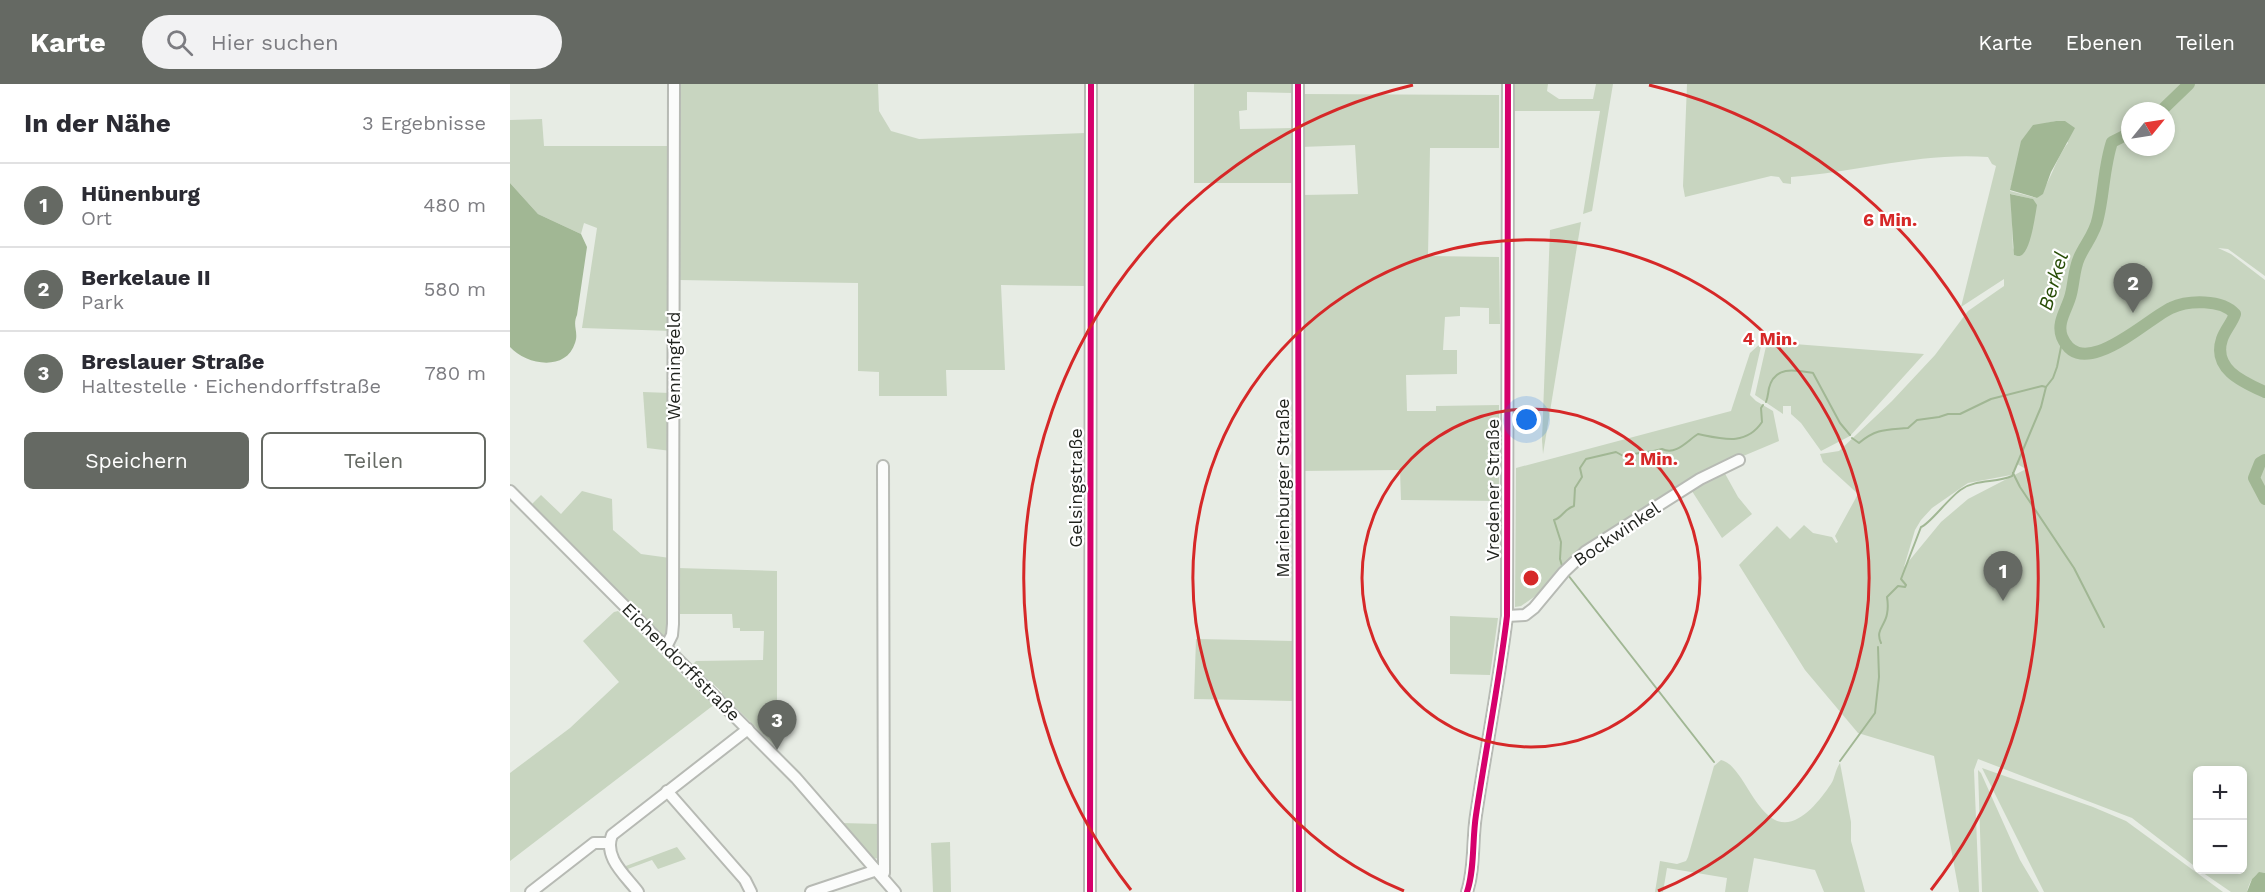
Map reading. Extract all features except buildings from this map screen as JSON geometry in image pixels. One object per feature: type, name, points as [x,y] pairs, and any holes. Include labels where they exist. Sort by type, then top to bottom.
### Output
[{"type":"street","name":"Wenningfeld","points":[[666,647],[672,635],[673,624],[674,84]]},
{"type":"street","name":"Gelsingstraße","points":[[1090,892],[1091,84]]},
{"type":"street","name":"Marienburger Straße","points":[[1298,84],[1299,892]]},
{"type":"street","name":"Vredener Straße","points":[[1467,892],[1470,881],[1475,818],[1502,661],[1507,616],[1508,84]]},
{"type":"street","name":"Bockwinkel","points":[[1507,616],[1525,615],[1534,608],[1563,572],[1585,552],[1700,479],[1739,460]]},
{"type":"street","points":[[811,892],[884,873],[883,466]]},
{"type":"street","name":"Eichendorffstraße","points":[[510,491],[796,778],[895,892]]},
{"type":"street","points":[[633,890],[611,857],[608,843],[612,835],[748,729]]},
{"type":"street","points":[[667,791],[745,880],[751,892]]},
{"type":"street","points":[[531,892],[594,843],[608,843]]},
{"type":"shaded area","points":[[679,84],[878,84],[879,111],[891,131],[919,139],[1086,133],[1087,286],[1001,285],[1005,370],[946,370],[947,396],[879,396],[879,372],[858,371],[858,283],[679,280]]},
{"type":"shaded area","points":[[1194,84],[1293,84],[1293,93],[1247,92],[1247,110],[1239,111],[1240,129],[1293,128],[1293,183],[1194,183]]},
{"type":"shaded area","points":[[1514,84],[1548,84],[1547,91],[1559,99],[1593,99],[1596,84],[1613,84],[1592,211],[1583,214],[1600,111],[1514,111]]},
{"type":"shaded area","points":[[1687,84],[2265,84],[2265,276],[2228,249],[2218,248],[2231,254],[2265,280],[2265,873],[2255,876],[2247,892],[2231,892],[2205,874],[2247,874],[2247,766],[2193,766],[2193,865],[2132,818],[1978,759],[1974,770],[1979,892],[1959,892],[1934,756],[1858,733],[1805,670],[1739,565],[1777,526],[1790,539],[1804,525],[1813,533],[1832,537],[1836,543],[1838,542],[1835,536],[1858,494],[1823,462],[1820,454],[1839,451],[1892,401],[1935,355],[1968,311],[2004,286],[2004,279],[1961,307],[1996,166],[1988,157],[1939,157],[1791,177],[1791,184],[1783,183],[1779,177],[1771,176],[1685,197],[1683,186]],"holes":[[[2056,121],[2068,143],[2042,193],[2037,198],[2010,191],[2016,168],[2047,123]],[[2011,194],[2032,199],[2013,250]],[[2017,464],[2026,469],[1968,499],[1941,522],[1904,567],[1915,530],[1932,508],[1968,483],[2011,475]]]},
{"type":"shaded area","points":[[1301,94],[1499,95],[1499,148],[1430,148],[1428,256],[1499,257],[1500,324],[1489,324],[1489,308],[1460,307],[1460,316],[1445,317],[1443,350],[1457,350],[1457,374],[1406,375],[1407,411],[1436,411],[1436,406],[1499,405],[1499,501],[1401,500],[1400,470],[1301,471],[1302,195],[1358,194],[1355,145],[1301,147]]},
{"type":"shaded area","points":[[542,119],[544,146],[670,146],[672,331],[582,328],[597,228],[584,223],[581,234],[538,214],[510,183],[510,120]]},
{"type":"shaded area","points":[[2065,121],[2075,128],[2051,172],[2043,194],[2037,198],[2010,190],[2021,141],[2033,125]]},
{"type":"shaded area","points":[[510,183],[538,214],[581,234],[587,247],[575,322],[575,343],[570,352],[555,362],[545,363],[526,358],[510,347]]},
{"type":"shaded area","points":[[2010,194],[2033,199],[2037,205],[2028,245],[2020,256],[2014,255]]},
{"type":"shaded area","points":[[1581,222],[1543,454],[1550,230]]},
{"type":"shaded area","points":[[1762,342],[1750,395],[1773,411],[1779,441],[1729,462],[1601,537],[1541,592],[1521,606],[1515,607],[1516,468],[1731,411],[1750,353]]},
{"type":"shaded area","points":[[1767,342],[1924,354],[1850,436],[1821,451],[1801,423],[1791,414],[1791,406],[1783,406],[1783,414],[1755,395]]},
{"type":"shaded area","points":[[643,392],[670,393],[671,451],[647,448]]},
{"type":"shaded area","points":[[1723,470],[1738,497],[1752,514],[1722,538],[1690,488]]},
{"type":"shaded area","points":[[582,491],[612,499],[613,530],[641,554],[670,558],[669,634],[665,640],[531,505],[541,495],[561,514]]},
{"type":"shaded area","points":[[677,568],[777,571],[777,748],[692,665],[696,661],[763,660],[764,631],[740,631],[740,628],[733,628],[732,614],[677,614]]},
{"type":"shaded area","points":[[618,611],[696,689],[715,704],[510,861],[510,773],[570,728],[619,682],[583,641],[614,612]]},
{"type":"shaded area","points":[[1450,616],[1498,618],[1490,675],[1450,674]]},
{"type":"shaded area","points":[[1196,639],[1293,641],[1292,701],[1194,699]]},
{"type":"shaded area","points":[[1721,760],[1735,770],[1757,803],[1769,816],[1778,821],[1787,822],[1796,820],[1812,808],[1832,782],[1840,763],[1851,822],[1851,841],[1865,892],[1824,892],[1815,870],[1754,858],[1748,892],[1725,892],[1727,878],[1667,868],[1663,892],[1655,892],[1660,861],[1677,864],[1686,861],[1688,857],[1714,766]]},
{"type":"shaded area","points":[[1982,768],[2126,821],[2193,870],[2193,874],[2198,874],[2223,892],[2044,892]]},
{"type":"shaded area","points":[[1978,770],[2020,860],[2039,892],[1982,892]]},
{"type":"shaded area","points":[[841,823],[880,824],[879,858],[872,859]]},
{"type":"shaded area","points":[[950,842],[951,892],[933,892],[931,843]]},
{"type":"shaded area","points":[[677,847],[686,859],[658,869],[652,860],[625,870],[623,867]]},
{"type":"shaded area","points":[[2259,872],[2265,873],[2265,892],[2247,892],[2252,879]]},
{"type":"waterway","name":"Berkel","points":[[2170,102],[2189,84]]},
{"type":"waterway","name":"Berkel","points":[[2121,138],[2112,142],[2097,224],[2077,262],[2071,294],[2061,320],[2062,337],[2071,350],[2084,354],[2099,351],[2115,344],[2178,305],[2195,302],[2214,303],[2235,314],[2222,339],[2220,349],[2221,359],[2225,366],[2239,379],[2265,392]]},
{"type":"waterway","points":[[1881,643],[1879,635],[1887,614],[1887,597],[1898,586],[1905,587],[1906,585],[1901,579],[1921,527],[1957,493],[1968,486],[2012,476],[2041,407],[2046,387],[2053,378],[2063,337]]},
{"type":"waterway","points":[[1766,402],[1772,381],[1781,372],[1793,370],[1813,373],[1840,423],[1850,435]]},
{"type":"waterway","points":[[1852,438],[1859,443],[1877,432],[1908,428],[1917,420],[1960,414],[1991,399],[2042,386],[2046,387]]},
{"type":"waterway","points":[[1563,569],[1560,559],[1561,542],[1554,520],[1574,506],[1575,488],[1582,477],[1580,468],[1586,459],[1616,452],[1625,457],[1662,449],[1667,451],[1677,449],[1698,434],[1725,439],[1741,438],[1756,430],[1762,422],[1761,408],[1763,405]]},
{"type":"waterway","name":"Berkel","points":[[2265,460],[2260,463],[2254,478],[2265,499]]},
{"type":"waterway","points":[[2013,473],[2074,568],[2104,627]]},
{"type":"waterway","points":[[1568,575],[1714,762]]},
{"type":"waterway","points":[[1840,761],[1875,713],[1879,677],[1878,647]]},
{"type":"cycle path","points":[[1090,892],[1091,84]]},
{"type":"cycle path","points":[[1298,84],[1299,892]]},
{"type":"cycle path","points":[[1467,892],[1476,815],[1507,616],[1508,84]]},
{"type":"place","name":"Berkelaue II","points":[[2133,313]]},
{"type":"place","name":"Hünenburg","points":[[2003,601]]},
{"type":"place","name":"Breslauer Straße","points":[[777,750]]}]
